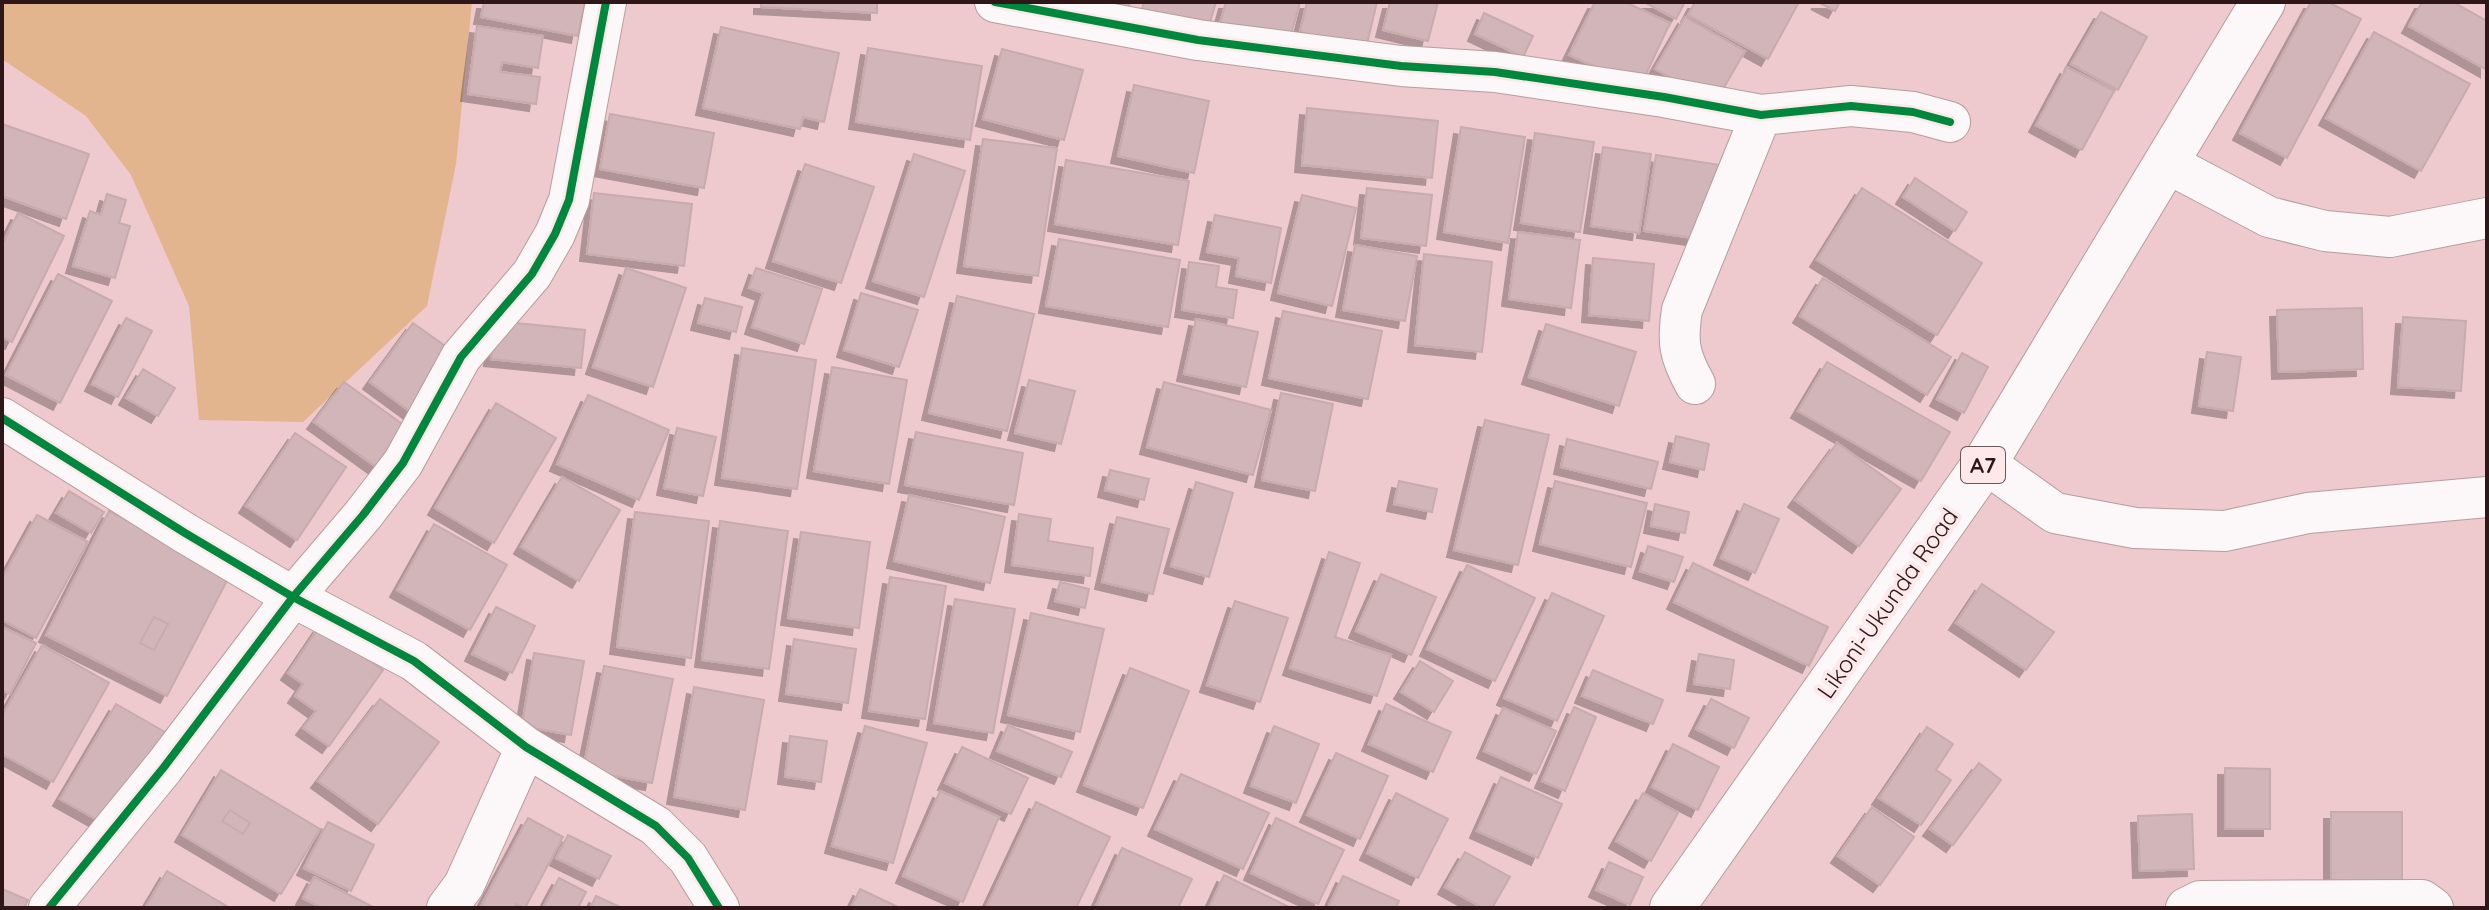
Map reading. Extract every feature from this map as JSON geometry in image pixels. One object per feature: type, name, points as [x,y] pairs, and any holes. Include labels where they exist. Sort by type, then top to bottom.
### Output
[{"type":"highway","name":"Likoni-Ukunda Road","points":[[1672,908],[1985,463],[2263,2]]},
{"type":"street","points":[[49,908],[164,767],[293,597],[403,463],[461,357],[532,274],[555,234],[569,200],[606,2]]},
{"type":"street","points":[[995,2],[1198,40],[1401,66],[1509,74],[1761,115],[1851,106],[1913,112],[1950,122]]},
{"type":"street","points":[[1695,384],[1683,362],[1678,340],[1682,310],[1761,115]]},
{"type":"street","points":[[2165,162],[2269,217],[2325,231],[2390,237],[2487,218]]},
{"type":"street","points":[[2,418],[293,597],[414,661],[526,747],[656,826],[688,858],[719,908]]},
{"type":"street","points":[[1985,463],[2055,513],[2135,528],[2225,531],[2308,513],[2487,497]]},
{"type":"street","points":[[447,908],[464,885],[526,747]]},
{"type":"street","points":[[2186,908],[2200,901],[2406,900],[2422,900],[2433,908]]},
{"type":"shaded area","points":[[2,2],[472,2],[456,164],[427,306],[303,422],[199,420],[189,306],[131,175],[86,116],[2,59]]},
{"type":"building","points":[[484,2],[585,2],[578,36],[481,17]]},
{"type":"building","points":[[761,2],[877,2],[877,13],[761,7]]},
{"type":"building","points":[[1088,2],[1130,2],[1128,11]]},
{"type":"building","points":[[1144,2],[1216,2],[1207,32],[1141,12]]},
{"type":"building","points":[[1226,2],[1300,2],[1288,46],[1219,27]]},
{"type":"building","points":[[1307,2],[1377,2],[1366,48],[1300,32]]},
{"type":"building","points":[[1390,2],[1438,2],[1428,41],[1383,30]]},
{"type":"building","points":[[1595,2],[1625,2],[1670,23],[1640,87],[1569,55]]},
{"type":"building","points":[[1644,2],[1685,2],[1676,19]]},
{"type":"building","points":[[1695,2],[1799,2],[1768,59],[1688,15]]},
{"type":"building","points":[[1818,2],[1840,2],[1835,11]]},
{"type":"building","points":[[2311,2],[2328,2],[2361,19],[2287,158],[2240,133]]},
{"type":"building","points":[[2422,2],[2453,2],[2487,21],[2487,70],[2409,26]]},
{"type":"building","points":[[2101,12],[2147,37],[2118,90],[2071,64]]},
{"type":"building","points":[[1484,13],[1533,36],[1523,57],[1475,34]]},
{"type":"building","points":[[1685,17],[1745,51],[1715,103],[1655,69]]},
{"type":"building","points":[[477,26],[543,36],[538,68],[502,62],[500,72],[540,77],[536,104],[468,94]]},
{"type":"building","points":[[721,27],[839,53],[824,122],[803,117],[800,129],[703,108]]},
{"type":"building","points":[[2374,32],[2470,84],[2421,171],[2326,118]]},
{"type":"building","points":[[868,48],[982,66],[970,140],[856,122]]},
{"type":"building","points":[[1002,49],[1083,70],[1064,140],[983,119]]},
{"type":"building","points":[[2067,67],[2114,91],[2082,150],[2036,125]]},
{"type":"building","points":[[1134,85],[1209,101],[1194,173],[1118,156]]},
{"type":"building","points":[[1307,108],[1438,121],[1432,178],[1302,165]]},
{"type":"building","points":[[610,114],[714,133],[704,188],[600,169]]},
{"type":"building","points":[[2,124],[89,154],[66,219],[2,196]]},
{"type":"building","points":[[1461,127],[1525,137],[1508,243],[1444,232]]},
{"type":"building","points":[[1535,133],[1594,142],[1580,232],[1521,223]]},
{"type":"building","points":[[983,139],[1057,148],[1038,276],[964,266]]},
{"type":"building","points":[[1603,147],[1651,154],[1639,233],[1591,226]]},
{"type":"building","points":[[914,154],[965,171],[924,297],[873,281]]},
{"type":"building","points":[[1656,155],[1720,165],[1708,240],[1644,231]]},
{"type":"building","points":[[1066,160],[1189,181],[1178,245],[1055,224]]},
{"type":"building","points":[[805,164],[874,187],[841,283],[773,261]]},
{"type":"building","points":[[1915,178],[1967,212],[1955,231],[1903,197]]},
{"type":"building","points":[[1367,188],[1432,195],[1426,246],[1361,238]]},
{"type":"building","points":[[1862,188],[1982,263],[1937,335],[1817,260]]},
{"type":"building","points":[[594,193],[692,204],[684,266],[587,254]]},
{"type":"building","points":[[107,194],[126,200],[119,223],[130,226],[115,278],[73,266],[90,211],[101,215]]},
{"type":"building","points":[[1302,195],[1356,208],[1332,306],[1278,293]]},
{"type":"building","points":[[18,213],[64,236],[12,342],[2,337],[2,245]]},
{"type":"building","points":[[1215,215],[1281,228],[1271,283],[1236,276],[1239,258],[1207,252]]},
{"type":"building","points":[[1518,232],[1580,240],[1571,308],[1509,299]]},
{"type":"building","points":[[1059,239],[1180,260],[1168,327],[1046,306]]},
{"type":"building","points":[[1355,245],[1417,256],[1405,321],[1343,310]]},
{"type":"building","points":[[1424,254],[1492,262],[1482,352],[1415,345]]},
{"type":"building","points":[[1593,258],[1654,264],[1649,321],[1589,315]]},
{"type":"building","points":[[1189,262],[1219,266],[1216,287],[1237,290],[1233,318],[1182,310]]},
{"type":"building","points":[[626,268],[686,288],[653,387],[593,367]]},
{"type":"building","points":[[756,268],[822,289],[804,344],[752,327],[763,293],[749,288]]},
{"type":"building","points":[[58,274],[112,301],[60,403],[6,375]]},
{"type":"building","points":[[1823,278],[1951,357],[1927,395],[1800,316]]},
{"type":"building","points":[[861,293],[918,310],[899,367],[844,350]]},
{"type":"building","points":[[957,296],[1034,314],[1007,431],[929,413]]},
{"type":"building","points":[[705,298],[742,307],[736,332],[698,323]]},
{"type":"building","points":[[2362,308],[2363,369],[2279,372],[2277,310]]},
{"type":"building","points":[[1283,311],[1382,331],[1368,399],[1269,378]]},
{"type":"building","points":[[2403,317],[2466,321],[2461,391],[2398,387]]},
{"type":"building","points":[[126,318],[152,331],[118,397],[92,384]]},
{"type":"building","points":[[1196,319],[1258,332],[1246,387],[1184,374]]},
{"type":"building","points":[[496,321],[585,330],[581,368],[491,359]]},
{"type":"building","points":[[413,323],[455,353],[411,412],[370,382]]},
{"type":"building","points":[[1546,324],[1636,352],[1619,406],[1529,377]]},
{"type":"building","points":[[742,348],[816,360],[797,489],[722,478]]},
{"type":"building","points":[[2207,352],[2241,357],[2233,411],[2199,406]]},
{"type":"building","points":[[1962,353],[1988,367],[1964,413],[1937,399]]},
{"type":"building","points":[[1827,362],[1950,432],[1921,481],[1798,411]]},
{"type":"building","points":[[832,367],[907,380],[889,484],[814,471]]},
{"type":"building","points":[[143,369],[175,388],[158,416],[126,398]]},
{"type":"building","points":[[1029,380],[1075,391],[1061,444],[1015,433]]},
{"type":"building","points":[[344,382],[405,426],[375,466],[314,422]]},
{"type":"building","points":[[1164,382],[1271,410],[1253,475],[1147,447]]},
{"type":"building","points":[[1281,393],[1333,404],[1315,491],[1262,480]]},
{"type":"building","points":[[588,395],[669,430],[639,500],[557,464]]},
{"type":"building","points":[[496,403],[556,438],[494,543],[435,508]]},
{"type":"building","points":[[1485,420],[1549,435],[1518,565],[1454,550]]},
{"type":"building","points":[[677,428],[716,437],[703,496],[664,488]]},
{"type":"building","points":[[916,432],[1023,453],[1014,505],[905,485]]},
{"type":"building","points":[[295,433],[346,467],[297,540],[246,506]]},
{"type":"building","points":[[1676,436],[1709,444],[1704,470],[1670,462]]},
{"type":"building","points":[[1567,439],[1658,462],[1651,489],[1561,467]]},
{"type":"building","points":[[1837,443],[1901,489],[1859,546],[1795,500]]},
{"type":"building","points":[[1110,470],[1149,479],[1144,500],[1105,490]]},
{"type":"building","points":[[562,477],[620,510],[579,581],[521,547]]},
{"type":"building","points":[[1399,481],[1437,489],[1432,512],[1394,504]]},
{"type":"building","points":[[1555,481],[1647,503],[1631,567],[1540,544]]},
{"type":"building","points":[[1196,482],[1233,493],[1209,577],[1171,566]]},
{"type":"building","points":[[69,491],[104,512],[91,533],[56,513]]},
{"type":"building","points":[[909,495],[1005,517],[990,583],[894,561]]},
{"type":"building","points":[[1655,504],[1689,512],[1685,533],[1651,526]]},
{"type":"building","points":[[1744,504],[1779,519],[1755,573],[1721,558]]},
{"type":"building","points":[[109,511],[231,573],[167,696],[46,635]],"holes":[[[154,617],[168,624],[154,650],[140,643]]]},
{"type":"building","points":[[635,512],[709,521],[691,658],[617,647]]},
{"type":"building","points":[[1019,514],[1051,519],[1048,541],[1093,548],[1090,576],[1012,565]]},
{"type":"building","points":[[37,515],[88,542],[36,638],[2,620],[2,579]]},
{"type":"building","points":[[1117,517],[1169,529],[1153,594],[1102,582]]},
{"type":"building","points":[[720,521],[788,531],[769,669],[702,660]]},
{"type":"building","points":[[434,524],[507,565],[470,630],[397,590]]},
{"type":"building","points":[[801,532],[870,542],[859,628],[788,618]]},
{"type":"building","points":[[1648,546],[1683,557],[1674,582],[1640,571]]},
{"type":"building","points":[[1329,552],[1360,563],[1335,637],[1391,655],[1377,696],[1290,668]]},
{"type":"building","points":[[1693,563],[1828,627],[1809,666],[1674,602]]},
{"type":"building","points":[[1467,565],[1535,598],[1495,681],[1427,649]]},
{"type":"building","points":[[1381,574],[1436,597],[1411,655],[1356,631]]},
{"type":"building","points":[[890,577],[946,586],[925,719],[869,711]]},
{"type":"building","points":[[1060,582],[1089,589],[1085,608],[1055,601]]},
{"type":"building","points":[[1982,584],[2054,632],[2026,670],[1956,623]]},
{"type":"building","points":[[1552,593],[1604,616],[1557,721],[1504,698]]},
{"type":"building","points":[[955,599],[1015,609],[993,733],[934,723]]},
{"type":"building","points":[[1235,601],[1288,618],[1260,702],[1207,685]]},
{"type":"building","points":[[496,607],[535,626],[512,673],[472,654]]},
{"type":"building","points":[[1031,613],[1104,629],[1080,732],[1008,715]]},
{"type":"building","points":[[154,617],[168,624],[154,650],[140,643]]},
{"type":"building","points":[[320,626],[383,670],[329,746],[303,728],[316,711],[295,696],[303,684],[288,673]]},
{"type":"building","points":[[2,627],[36,643],[10,694],[2,690]]},
{"type":"building","points":[[794,639],[856,649],[848,703],[786,694]]},
{"type":"building","points":[[42,645],[109,683],[53,782],[2,754],[2,716]]},
{"type":"building","points":[[534,653],[584,661],[571,735],[522,726]]},
{"type":"building","points":[[1699,654],[1734,660],[1730,689],[1694,684]]},
{"type":"building","points":[[1420,661],[1453,681],[1434,712],[1401,692]]},
{"type":"building","points":[[604,666],[673,679],[652,783],[583,770]]},
{"type":"building","points":[[1130,668],[1189,691],[1143,808],[1084,785]]},
{"type":"building","points":[[1593,670],[1663,700],[1653,724],[1582,696]]},
{"type":"building","points":[[694,687],[764,700],[745,810],[674,797]]},
{"type":"building","points":[[380,699],[439,742],[378,824],[318,781]]},
{"type":"building","points":[[1711,699],[1749,718],[1734,748],[1696,729]]},
{"type":"building","points":[[116,704],[165,732],[110,827],[60,799]]},
{"type":"building","points":[[1386,704],[1451,732],[1433,772],[1369,744]]},
{"type":"building","points":[[1574,707],[1596,717],[1565,791],[1542,781]]},
{"type":"building","points":[[1503,708],[1556,731],[1536,774],[1484,751]]},
{"type":"building","points":[[1008,725],[1072,752],[1061,777],[997,751]]},
{"type":"building","points":[[865,726],[927,743],[893,863],[832,846]]},
{"type":"building","points":[[1274,726],[1319,744],[1296,803],[1251,786]]},
{"type":"building","points":[[1927,727],[1953,744],[1936,770],[1951,780],[1921,825],[1879,798]]},
{"type":"building","points":[[790,736],[827,741],[821,782],[785,777]]},
{"type":"building","points":[[1673,744],[1719,767],[1698,810],[1652,787]]},
{"type":"building","points":[[962,747],[1028,778],[1011,814],[945,783]]},
{"type":"building","points":[[1336,753],[1388,776],[1360,839],[1307,815]]},
{"type":"building","points":[[1979,763],[2001,780],[1953,845],[1930,829]]},
{"type":"building","points":[[2225,768],[2270,769],[2270,829],[2225,829]]},
{"type":"building","points":[[221,770],[320,829],[281,894],[182,835]],"holes":[[[230,810],[250,823],[243,834],[222,821]]]},
{"type":"building","points":[[1181,774],[1269,813],[1243,869],[1155,829]]},
{"type":"building","points":[[1501,777],[1562,804],[1538,858],[1477,831]]},
{"type":"building","points":[[940,791],[999,817],[963,902],[903,876]]},
{"type":"building","points":[[1396,793],[1448,819],[1418,878],[1367,853]]},
{"type":"building","points":[[1643,793],[1678,813],[1651,861],[1616,841]]},
{"type":"building","points":[[1036,802],[1110,837],[1076,908],[986,908]]},
{"type":"building","points":[[1872,807],[1914,837],[1880,885],[1838,856]]},
{"type":"building","points":[[230,810],[250,823],[243,834],[222,821]]},
{"type":"building","points":[[2331,812],[2402,812],[2402,881],[2331,881]]},
{"type":"building","points":[[2192,814],[2194,869],[2140,871],[2138,816]]},
{"type":"building","points":[[528,818],[563,837],[525,908],[516,904],[514,908],[480,908]]},
{"type":"building","points":[[1276,818],[1344,850],[1318,904],[1251,873]]},
{"type":"building","points":[[328,822],[374,845],[351,891],[304,868]]},
{"type":"building","points":[[568,835],[611,856],[599,879],[556,858]]},
{"type":"building","points":[[1122,848],[1192,879],[1178,908],[1095,908]]},
{"type":"building","points":[[1465,852],[1510,877],[1492,908],[1483,908],[1445,887]]},
{"type":"building","points":[[1609,862],[1643,877],[1630,905],[1596,890]]},
{"type":"building","points":[[167,871],[230,908],[145,908]]},
{"type":"building","points":[[1224,875],[1291,908],[1209,908]]},
{"type":"building","points":[[1343,876],[1399,901],[1396,908],[1328,908]]},
{"type":"building","points":[[314,877],[375,908],[322,908],[303,898]]},
{"type":"building","points":[[559,878],[586,892],[578,908],[543,908]]},
{"type":"building","points":[[2,889],[28,900],[24,908],[2,908]]},
{"type":"building","points":[[860,889],[900,908],[851,908]]},
{"type":"building","points":[[596,896],[622,908],[590,908]]},
{"type":"cycle path","points":[[49,908],[164,767],[293,597],[403,463],[461,357],[532,274],[555,234],[569,200],[606,2]]},
{"type":"cycle path","points":[[995,2],[1198,40],[1401,66],[1495,72],[1761,115],[1851,106],[1913,112],[1950,122]]},
{"type":"cycle path","points":[[2,418],[293,597],[414,661],[526,747],[656,826],[688,858],[719,908]]}]
